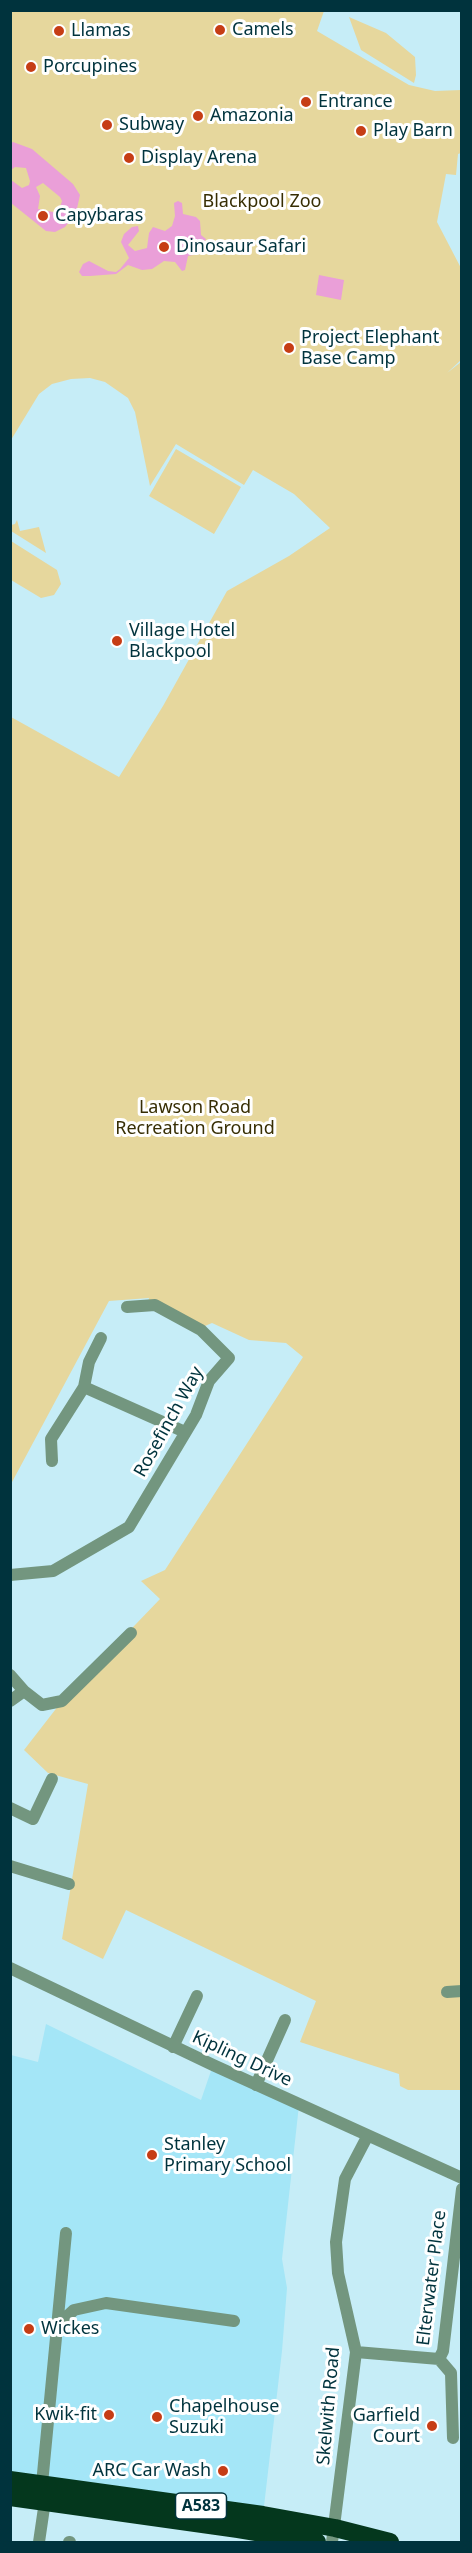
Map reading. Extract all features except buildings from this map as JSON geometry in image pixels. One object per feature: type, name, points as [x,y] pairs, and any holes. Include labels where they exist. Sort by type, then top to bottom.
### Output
[{"type":"highway","name":"A583","points":[[10,2480],[43,2493],[317,2542]]},
{"type":"highway","name":"A583","points":[[10,2497],[43,2493],[263,2515],[333,2535],[390,2542]]},
{"type":"street","name":"Rosefinch Way","points":[[10,1575],[53,1571],[129,1527],[196,1415],[209,1381],[229,1358],[201,1330],[155,1305],[127,1307]]},
{"type":"street","points":[[52,1461],[51,1439],[84,1387],[89,1362],[101,1338]]},
{"type":"street","points":[[84,1387],[185,1432]]},
{"type":"street","points":[[10,1675],[24,1691],[42,1705],[62,1701],[131,1634]]},
{"type":"street","points":[[10,1701],[24,1691]]},
{"type":"street","points":[[11,1810],[33,1819],[52,1779]]},
{"type":"street","points":[[10,1866],[69,1884]]},
{"type":"street","name":"Kipling Drive","points":[[10,1968],[173,2047],[367,2137],[462,2178]]},
{"type":"street","points":[[447,1992],[462,1991]]},
{"type":"street","points":[[173,2047],[197,1996]]},
{"type":"street","points":[[256,2085],[285,2020]]},
{"type":"street","name":"Skelwith Road","points":[[333,2535],[356,2352],[338,2273],[336,2242],[345,2179],[367,2137]]},
{"type":"street","name":"Elterwater Place","points":[[453,2438],[451,2373],[440,2359],[443,2351],[462,2189]]},
{"type":"street","points":[[39,2542],[66,2233]]},
{"type":"street","points":[[58,2324],[74,2310],[106,2303],[234,2321]]},
{"type":"street","points":[[356,2352],[440,2359]]},
{"type":"shaded area","points":[[11,143],[32,149],[73,184],[80,195],[76,213],[65,227],[55,232],[46,231],[11,203],[11,180],[22,188],[29,185],[30,181],[26,168],[15,167],[11,170]],"holes":[[[43,183],[62,201],[58,213],[38,209],[40,196],[36,187]]]},
{"type":"shaded area","points":[[178,201],[182,203],[183,214],[196,217],[200,221],[201,235],[206,239],[198,254],[188,256],[185,270],[182,271],[175,262],[164,261],[152,269],[142,270],[128,265],[116,274],[82,276],[79,272],[83,264],[89,261],[108,271],[116,272],[129,258],[121,242],[124,234],[132,227],[138,226],[139,231],[128,245],[135,251],[147,248],[149,233],[153,227],[165,231],[172,226],[175,216],[174,203]]},
{"type":"shaded area","points":[[319,275],[344,280],[341,300],[316,295]]},
{"type":"shaded area","points":[[46,2024],[201,2100],[213,2065],[299,2105],[282,2259],[287,2288],[282,2351],[263,2515],[11,2480],[11,2055],[38,2062]]},
{"type":"green space","points":[[11,11],[324,11],[317,31],[409,85],[435,91],[461,90],[461,153],[458,154],[456,175],[446,174],[437,222],[462,270],[461,360],[447,373],[461,362],[461,2090],[408,2090],[400,2086],[399,2074],[300,2042],[316,2001],[126,1910],[103,1959],[62,1939],[88,1784],[48,1773],[24,1750],[62,1701],[160,1599],[141,1581],[165,1570],[303,1357],[286,1343],[249,1340],[212,1323],[205,1326],[147,1305],[149,1298],[109,1301],[11,1484],[11,717],[119,777],[163,706],[227,591],[289,556],[330,528],[294,494],[253,470],[244,485],[176,444],[150,486],[135,412],[128,398],[105,382],[90,378],[71,379],[52,384],[39,394],[11,440]]},
{"type":"green space","points":[[349,17],[386,33],[415,57],[414,83],[361,50]]},
{"type":"green space","points":[[176,449],[241,487],[214,534],[149,496]]},
{"type":"green space","points":[[17,520],[20,531],[39,527],[46,553],[11,531],[11,525]]},
{"type":"green space","points":[[11,541],[57,570],[61,584],[54,595],[41,598],[11,580]]},
{"type":"place","name":"Camels","points":[[220,30]]},
{"type":"place","name":"Llamas","points":[[59,31]]},
{"type":"place","name":"Porcupines","points":[[31,67]]},
{"type":"place","name":"Entrance","points":[[306,102]]},
{"type":"place","name":"Amazonia","points":[[198,116]]},
{"type":"place","name":"Subway","points":[[107,125]]},
{"type":"place","name":"Play Barn","points":[[361,131]]},
{"type":"place","name":"Display Arena","points":[[129,158]]},
{"type":"place","name":"Capybaras","points":[[43,216]]},
{"type":"place","name":"Dinosaur Safari","points":[[164,247]]},
{"type":"place","name":"Project Elephant Base Camp","points":[[289,348]]},
{"type":"place","name":"Village Hotel Blackpool","points":[[117,641]]},
{"type":"place","name":"Stanley Primary School","points":[[152,2155]]},
{"type":"place","name":"Wickes","points":[[29,2329]]},
{"type":"place","name":"Kwik-fit","points":[[109,2415]]},
{"type":"place","name":"Chapelhouse Suzuki","points":[[157,2417]]},
{"type":"place","name":"Garfield Court","points":[[432,2426]]},
{"type":"place","name":"ARC Car Wash","points":[[223,2471]]},
{"type":"park label","name":"Blackpool Zoo","points":[[262,202]]},
{"type":"park label","name":"Lawson Road Recreation Ground","points":[[195,1118]]}]
